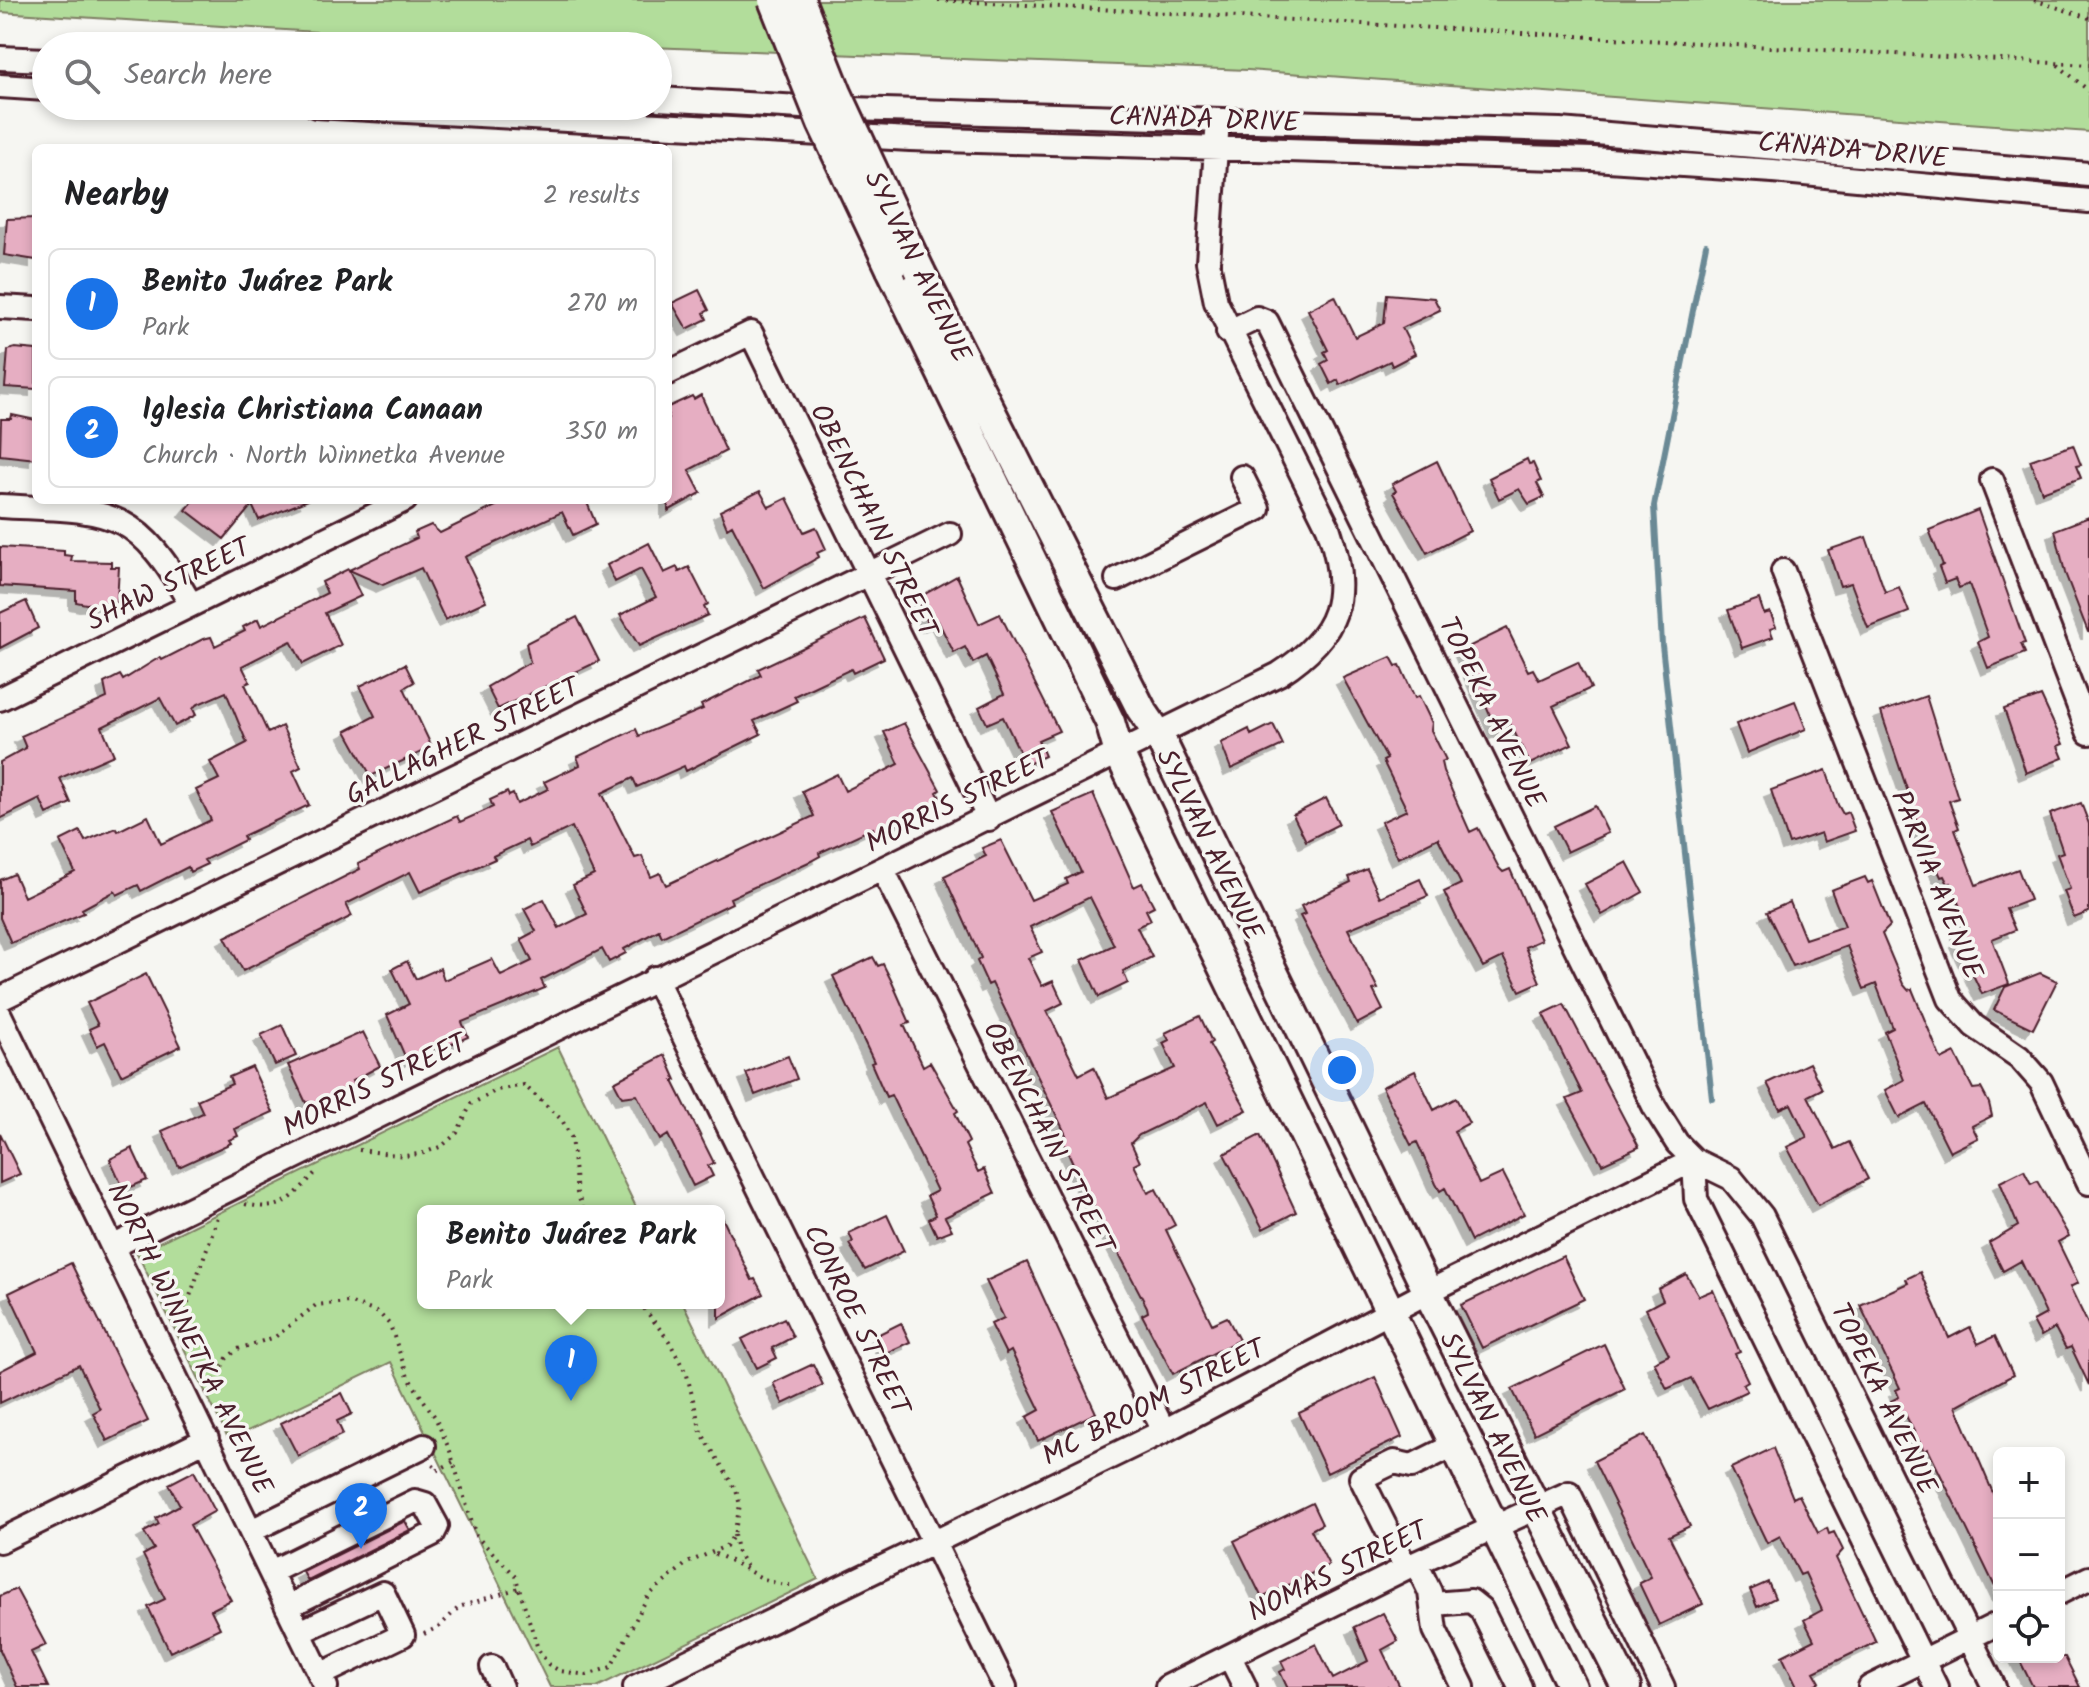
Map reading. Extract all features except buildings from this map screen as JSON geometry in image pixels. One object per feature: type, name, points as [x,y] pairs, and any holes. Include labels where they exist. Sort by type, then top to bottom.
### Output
[{"type":"main road","name":"SYLVAN AVENUE","points":[[773,0],[822,123],[1110,722],[1119,753],[1572,1687]]},
{"type":"main road","name":"SYLVAN AVENUE","points":[[800,0],[837,93],[920,271],[1141,709],[1158,734],[1428,1292],[1626,1687]]},
{"type":"street","points":[[0,58],[32,59]]},
{"type":"street","points":[[0,86],[32,88]]},
{"type":"street","name":"CANADA DRIVE","points":[[672,100],[818,108],[1560,130],[2089,174]]},
{"type":"street","name":"CANADA DRIVE","points":[[672,120],[910,139],[1464,154],[1773,171],[2089,201]]},
{"type":"street","name":"MORRIS STREET","points":[[114,1246],[655,978],[989,819],[1279,674],[1309,655],[1329,629],[1340,592],[1338,556],[1328,527],[1228,332],[1216,302],[1208,262],[1218,120]]},
{"type":"street","points":[[1773,171],[1776,146]]},
{"type":"street","points":[[1913,157],[1913,185]]},
{"type":"street","points":[[0,307],[32,309]]},
{"type":"street","name":"TOPEKA AVENUE","points":[[1228,332],[1257,318],[1267,322],[1655,1108],[1694,1160],[1731,1178],[1762,1216],[1994,1687]]},
{"type":"street","name":"OBENCHAIN STREET","points":[[672,371],[751,333],[989,819]]},
{"type":"street","points":[[1117,579],[1258,509],[1242,477]]},
{"type":"street","points":[[1992,480],[2089,733]]},
{"type":"street","name":"SHAW STREET","points":[[0,699],[397,504]]},
{"type":"street","points":[[0,506],[109,515],[142,534],[166,559],[191,605]]},
{"type":"street","name":"GALLAGHER STREET","points":[[0,999],[950,534]]},
{"type":"street","name":"PARVIA AVENUE","points":[[1783,571],[1950,999],[1974,1026],[2019,1057],[2041,1082],[2089,1183]]},
{"type":"street","name":"OBENCHAIN STREET","points":[[883,870],[1164,1431]]},
{"type":"street","name":"CONROE STREET","points":[[655,978],[1005,1687]]},
{"type":"street","name":"NORTH WINNETKA AVENUE","points":[[0,1015],[323,1681]]},
{"type":"street","points":[[1694,1160],[1696,1199],[1936,1687]]},
{"type":"street","name":"MC BROOM STREET","points":[[635,1687],[1164,1431],[1428,1292],[1694,1160]]},
{"type":"street","points":[[0,1541],[207,1439]]},
{"type":"street","points":[[1454,1445],[1412,1466],[1394,1462],[1361,1478],[1433,1604],[1435,1630],[1463,1687]]},
{"type":"street","points":[[251,1531],[424,1446]]},
{"type":"street","name":"NOMAS STREET","points":[[1167,1687],[1411,1566],[1569,1493],[1612,1582]]},
{"type":"street","points":[[271,1572],[415,1501],[425,1504],[437,1526],[433,1534],[287,1607]]},
{"type":"street","points":[[2063,1591],[2089,1578]]},
{"type":"street","points":[[1580,1598],[1612,1582],[1663,1687]]},
{"type":"street","points":[[300,1632],[383,1593],[403,1635],[323,1681]]},
{"type":"street","points":[[1433,1604],[1471,1601],[1481,1609],[1520,1687]]},
{"type":"street","points":[[1870,1687],[1993,1626]]},
{"type":"street","points":[[1609,1655],[1640,1640]]},
{"type":"street","points":[[1230,1657],[1245,1687]]},
{"type":"path","points":[[938,0],[2089,65]]},
{"type":"path","points":[[2034,0],[2089,18]]},
{"type":"path","points":[[2056,63],[2089,91]]},
{"type":"path","points":[[347,1152],[375,1149],[405,1156],[424,1153],[442,1146],[457,1133],[471,1104],[497,1090],[524,1085],[562,1120],[571,1137],[577,1193],[582,1205]]},
{"type":"path","points":[[233,1202],[263,1208],[277,1207],[297,1196],[323,1164]]},
{"type":"path","points":[[175,1339],[220,1208]]},
{"type":"path","points":[[204,1398],[227,1358],[238,1349],[275,1337],[316,1305],[349,1302],[379,1313],[390,1325],[408,1377],[435,1417],[450,1451],[476,1536],[507,1564],[519,1588],[532,1634],[548,1664],[575,1674],[600,1674],[611,1667],[648,1596],[687,1563],[715,1554],[734,1535]]},
{"type":"path","points":[[645,1309],[669,1341],[681,1364],[707,1445],[736,1490],[740,1505],[734,1535],[737,1551],[757,1577],[734,1560],[715,1554]]},
{"type":"path","points":[[403,1635],[430,1633],[459,1607],[519,1588]]},
{"type":"green space","points":[[0,0],[2089,0],[2089,132],[1248,70],[672,48],[672,32],[318,32],[0,12]]},
{"type":"green space","points":[[558,1047],[635,1205],[417,1205],[417,1309],[686,1309],[818,1579],[597,1687],[550,1687],[391,1362],[229,1440],[137,1253]]},
{"type":"waterway","points":[[1706,245],[1654,506],[1662,645],[1712,1098]]},
{"type":"place","name":"Benito Juárez Park","points":[[571,1401]]},
{"type":"place","name":"Iglesia Christiana Canaan","points":[[361,1549]]}]
